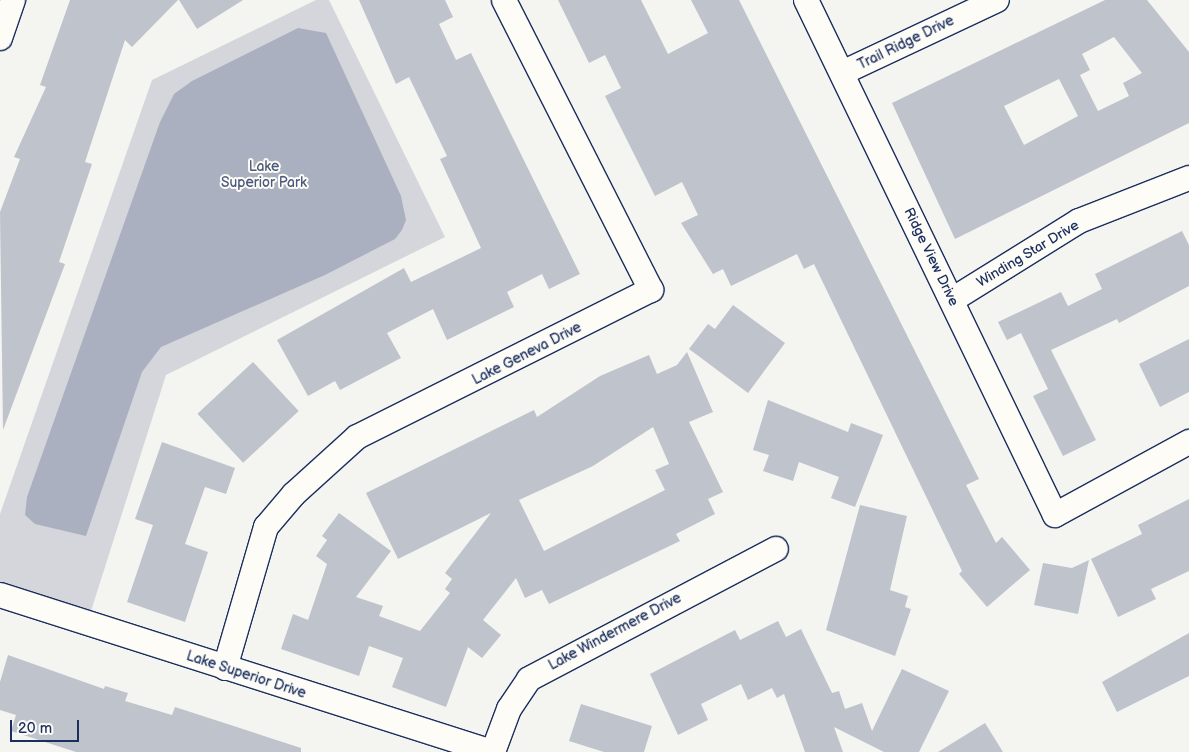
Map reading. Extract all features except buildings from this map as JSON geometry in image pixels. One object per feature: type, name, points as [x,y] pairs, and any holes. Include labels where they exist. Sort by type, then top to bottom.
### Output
[{"type":"street","points":[[0,38],[14,0]]},
{"type":"street","name":"Lake Geneva Drive","points":[[225,668],[266,527],[294,494],[358,437],[650,290],[504,0]]},
{"type":"street","name":"Ridge View Drive","points":[[806,0],[1055,515],[1189,442]]},
{"type":"street","name":"Trail Ridge Drive","points":[[842,74],[997,0]]},
{"type":"street","name":"Winding Star Drive","points":[[952,300],[1079,222],[1189,178]]},
{"type":"street","name":"Lake Windermere Drive","points":[[493,752],[509,708],[529,679],[776,549]]},
{"type":"street","name":"Lake Superior Drive","points":[[0,596],[493,752]]},
{"type":"green space","name":"Lake Superior Park","points":[[316,0],[329,0],[445,237],[166,375],[91,611],[0,583],[0,514],[152,80]]},
{"type":"water","name":"Lake Superior Park","points":[[298,28],[326,33],[401,196],[406,220],[402,230],[395,239],[325,275],[161,347],[142,372],[86,536],[35,524],[25,515],[27,497],[160,122],[174,94],[192,81]]}]
